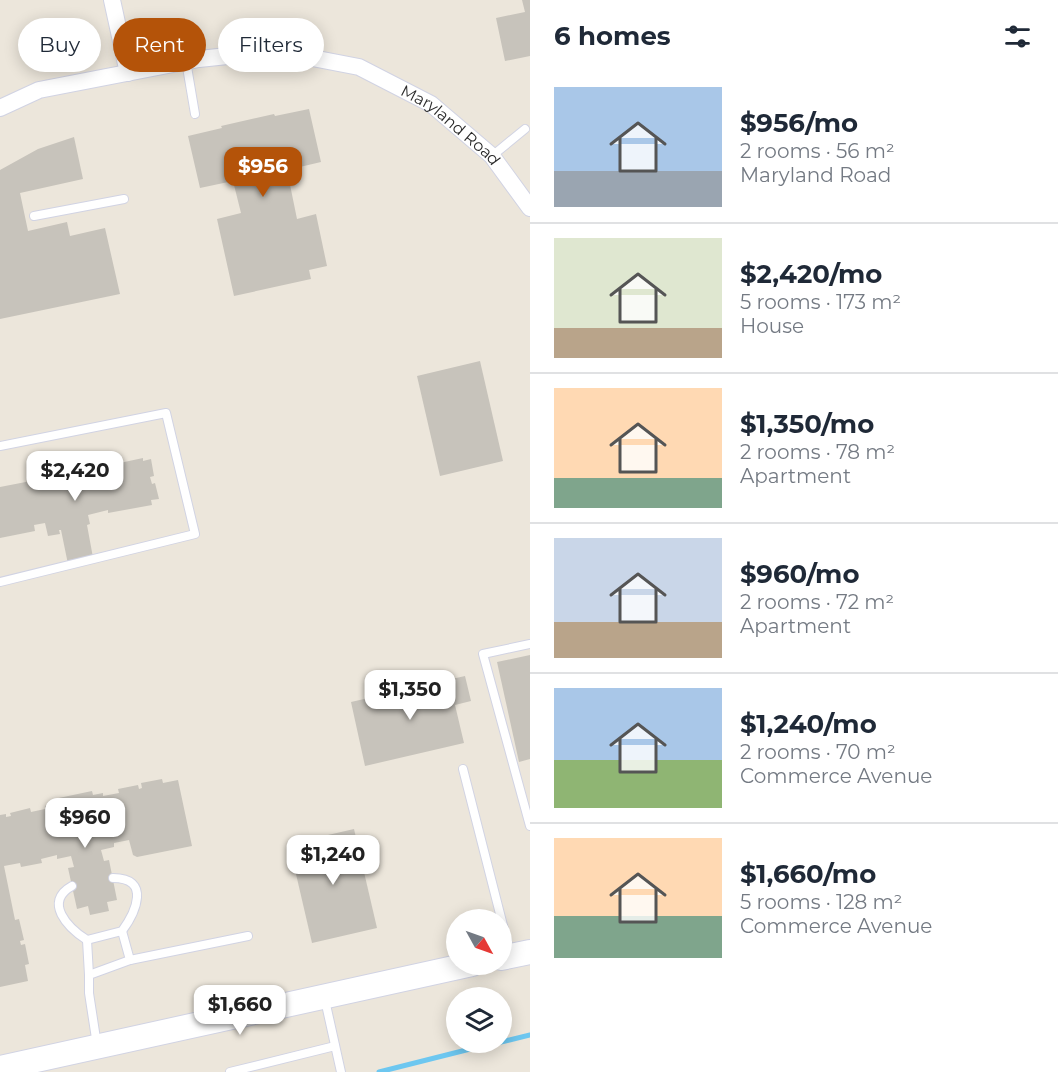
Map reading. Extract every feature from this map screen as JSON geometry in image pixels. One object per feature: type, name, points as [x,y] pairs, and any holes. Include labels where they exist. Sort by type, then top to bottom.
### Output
[{"type":"street","points":[[112,0],[128,73]]},
{"type":"street","name":"Maryland Road","points":[[206,59],[276,51],[359,67],[431,104],[492,156],[527,200]]},
{"type":"street","name":"Maryland Road","points":[[0,108],[39,90],[133,72]]},
{"type":"street","points":[[0,1068],[446,970]]},
{"type":"lane","points":[[188,72],[195,114]]},
{"type":"lane","points":[[492,156],[525,129]]},
{"type":"lane","points":[[34,216],[124,199]]},
{"type":"lane","points":[[0,446],[166,413],[195,534],[0,582]]},
{"type":"lane","points":[[530,644],[483,654],[530,825]]},
{"type":"lane","points":[[463,769],[514,955]]},
{"type":"lane","points":[[72,886],[63,891],[58,898],[59,909],[75,933],[87,940],[122,931],[136,908],[137,895],[132,883],[125,878],[113,878]]},
{"type":"lane","points":[[122,931],[130,960]]},
{"type":"lane","points":[[89,975],[130,960],[248,936]]},
{"type":"lane","points":[[87,940],[89,993],[97,1045]]},
{"type":"lane","points":[[324,996],[341,1072]]},
{"type":"lane","points":[[230,1072],[335,1046]]},
{"type":"building","points":[[522,0],[530,0],[530,56],[505,61],[496,18],[525,12]]},
{"type":"building","points":[[309,109],[321,162],[287,170],[297,219],[316,214],[327,266],[309,270],[311,279],[234,296],[217,219],[241,213],[233,181],[200,188],[188,136],[274,114],[275,116]]},
{"type":"building","points":[[74,137],[83,179],[20,193],[28,231],[67,222],[70,236],[105,228],[120,294],[0,319],[0,170],[38,149]]},
{"type":"building","points":[[480,361],[503,461],[440,476],[417,376]]},
{"type":"building","points":[[143,458],[143,461],[151,459],[154,476],[150,477],[152,484],[155,483],[159,499],[151,500],[152,505],[108,513],[108,510],[88,515],[90,524],[87,525],[94,563],[69,569],[61,530],[59,530],[60,534],[48,536],[45,523],[34,525],[35,531],[0,538],[0,487],[36,480],[34,469],[45,467],[45,471],[85,461],[87,470]]},
{"type":"building","points":[[530,655],[530,759],[519,762],[497,662]]},
{"type":"building","points":[[465,676],[471,701],[455,705],[464,743],[365,766],[351,702]]},
{"type":"building","points":[[162,779],[163,783],[178,780],[192,846],[137,857],[133,855],[129,840],[114,843],[114,847],[101,850],[104,861],[109,860],[117,900],[107,902],[109,911],[90,915],[88,906],[77,909],[68,868],[74,867],[71,856],[57,859],[57,855],[41,859],[42,863],[21,867],[20,863],[4,866],[15,920],[19,919],[24,940],[20,941],[21,945],[25,944],[29,964],[25,965],[28,981],[0,987],[0,815],[11,816],[10,813],[30,808],[31,812],[45,809],[45,806],[55,803],[54,799],[92,791],[93,795],[103,793],[103,796],[119,793],[118,789],[138,785],[139,789],[142,788],[141,783]]},
{"type":"building","points":[[354,829],[377,928],[312,943],[289,844]]},
{"type":"waterway","points":[[512,1039],[530,1035]]},
{"type":"waterway","points":[[379,1072],[454,1053]]}]
